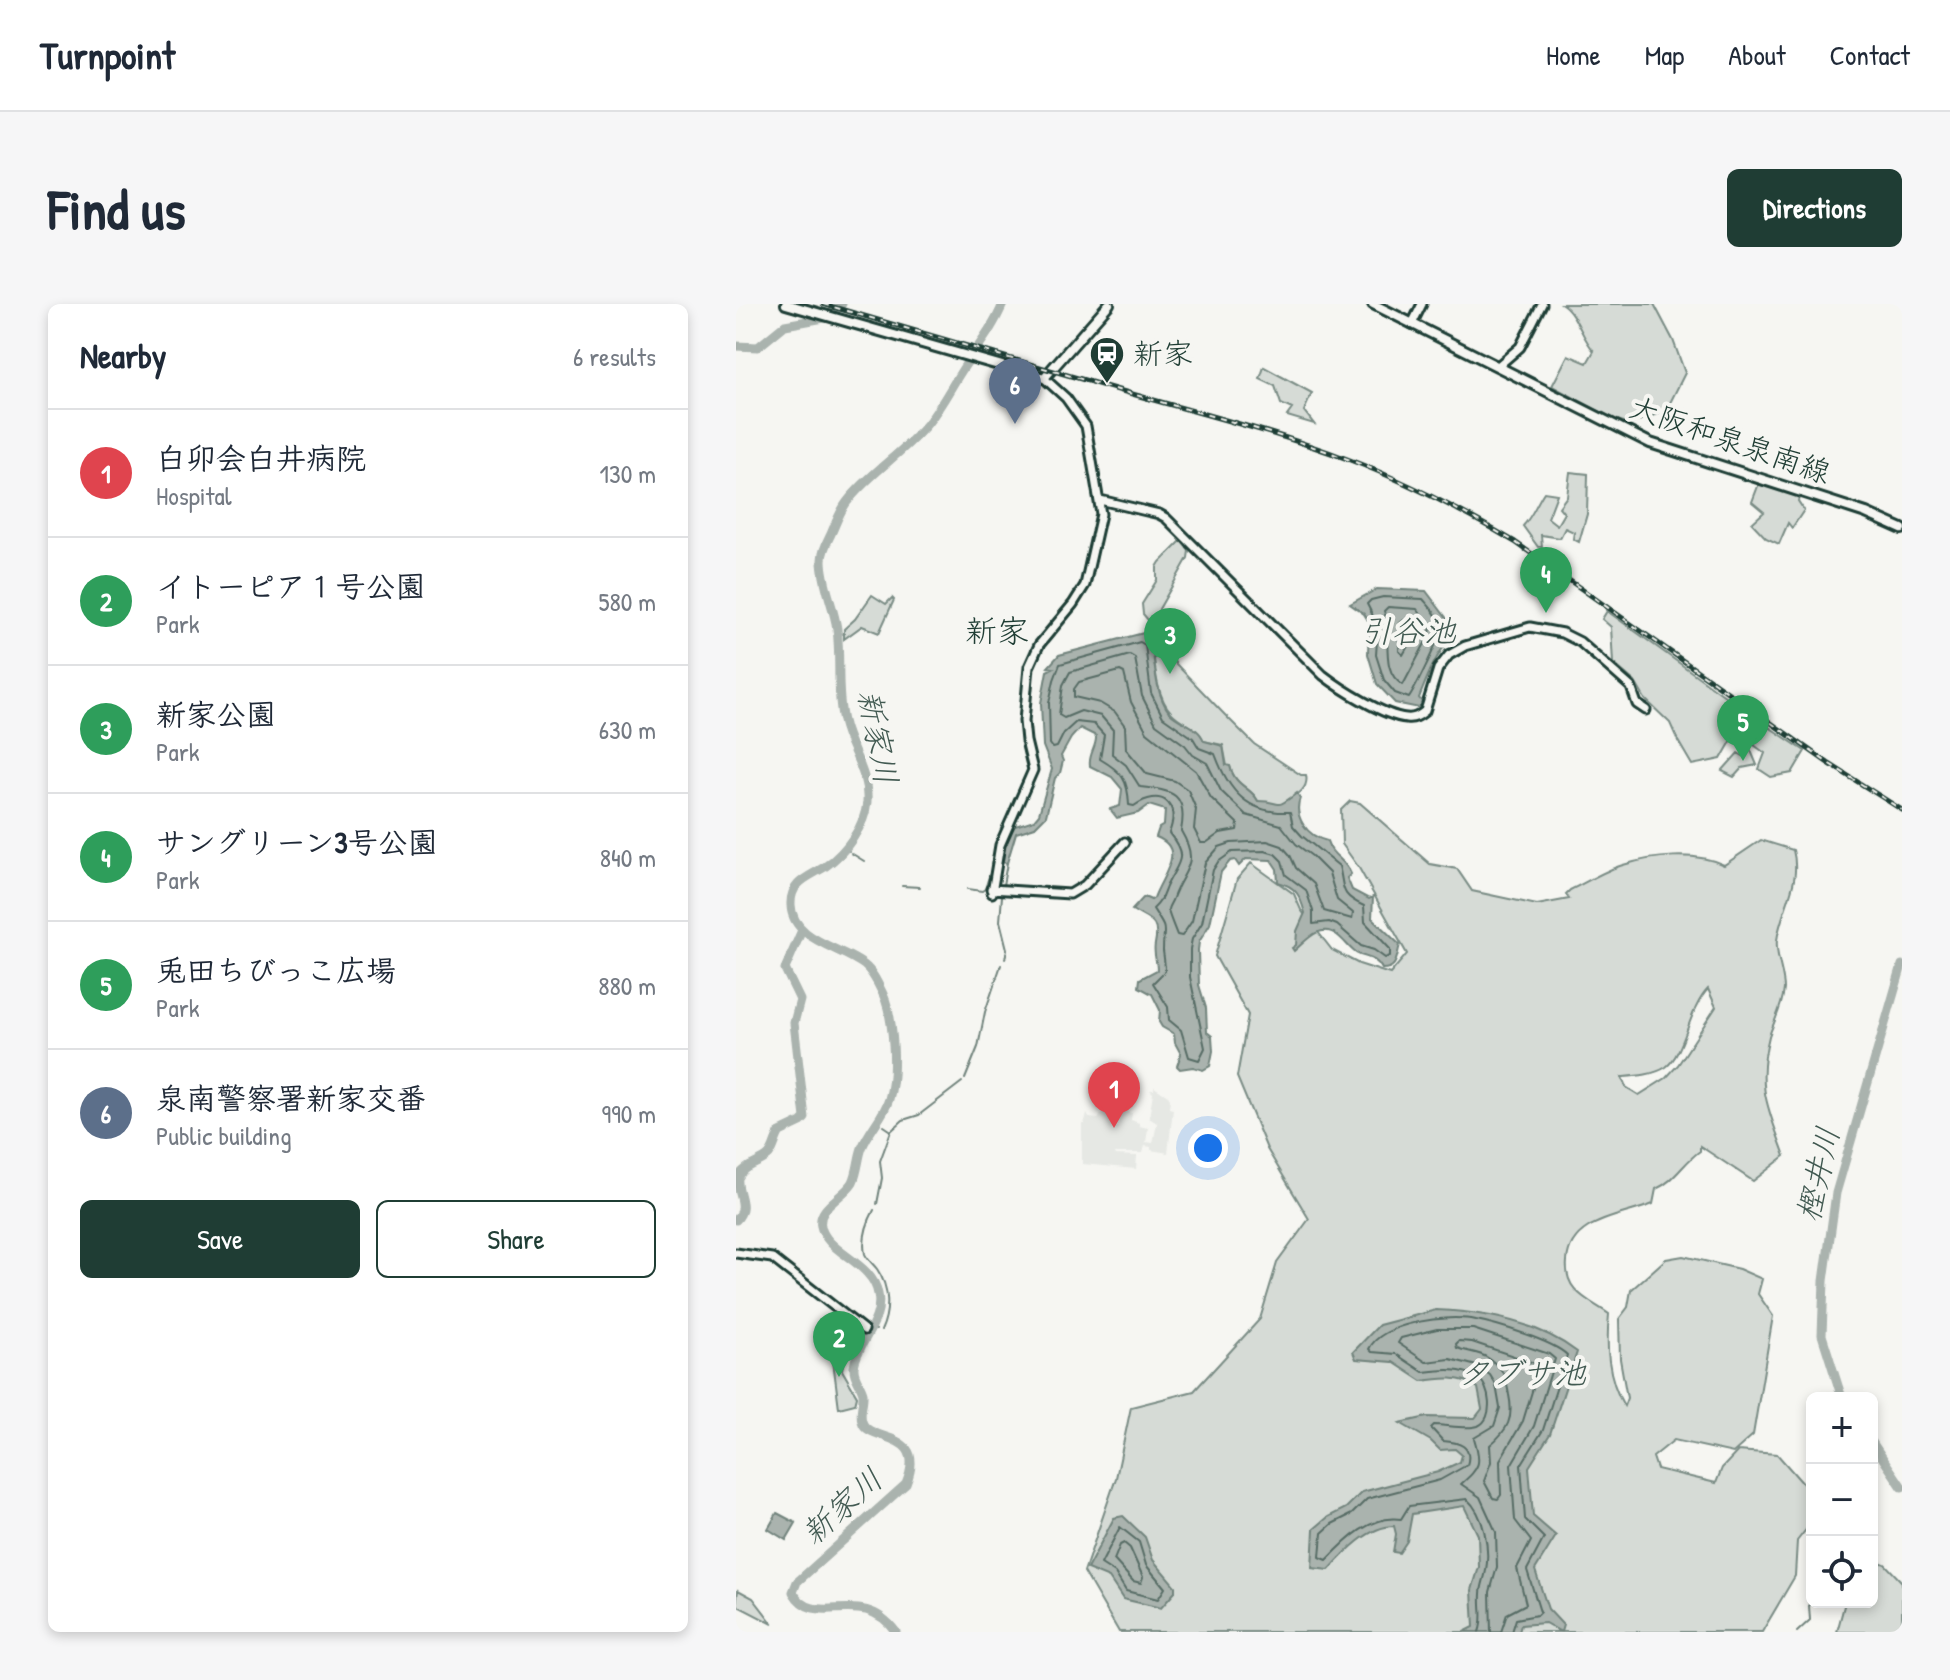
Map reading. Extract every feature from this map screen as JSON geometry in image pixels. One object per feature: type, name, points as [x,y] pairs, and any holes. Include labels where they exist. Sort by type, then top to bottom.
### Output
[{"type":"main road","points":[[786,304],[1044,378],[1109,304]]},
{"type":"main road","name":"大阪和泉泉南線","points":[[1373,304],[1650,443],[1866,513],[1902,529]]},
{"type":"street","points":[[1412,324],[1422,304]]},
{"type":"street","points":[[1498,366],[1520,347],[1542,304]]},
{"type":"street","points":[[1044,378],[1066,398],[1086,426],[1100,500],[1099,531],[1085,585],[1039,645],[1029,667],[1024,721],[1033,770],[1007,825],[995,864],[992,891],[1070,894],[1085,885],[1125,842]]},
{"type":"street","points":[[1100,500],[1166,518],[1324,676],[1357,697],[1395,715],[1413,718],[1425,711],[1438,669],[1455,651],[1530,627],[1554,630],[1580,642],[1631,687],[1637,704],[1646,710]]},
{"type":"street","points":[[736,1253],[772,1258],[864,1330]]},
{"type":"shaded area","points":[[1562,304],[1654,304],[1673,340],[1685,373],[1666,411],[1630,424],[1614,419],[1552,386],[1568,355],[1587,363],[1594,351],[1572,314]]},
{"type":"shaded area","points":[[1264,367],[1312,393],[1304,411],[1314,424],[1287,416],[1292,409],[1281,404],[1275,386],[1260,379]]},
{"type":"shaded area","points":[[1570,472],[1588,474],[1587,514],[1579,542],[1573,539],[1574,532],[1565,528],[1560,538],[1541,535],[1542,547],[1538,547],[1523,526],[1544,492],[1557,494],[1548,518],[1557,525],[1564,513],[1559,507],[1567,496]]},
{"type":"shaded area","points":[[1760,481],[1800,494],[1798,501],[1804,510],[1792,528],[1788,523],[1779,544],[1766,538],[1752,523],[1764,512],[1752,502]]},
{"type":"shaded area","points":[[1181,541],[1189,551],[1188,558],[1159,609],[1156,620],[1161,636],[1175,663],[1254,744],[1301,775],[1306,775],[1302,790],[1279,806],[1258,801],[1227,766],[1223,745],[1204,741],[1198,732],[1172,713],[1161,696],[1154,662],[1153,626],[1143,614],[1142,604],[1157,580],[1160,562]]},
{"type":"shaded area","points":[[872,595],[886,604],[892,598],[894,600],[879,633],[862,626],[844,639],[844,629]]},
{"type":"shaded area","points":[[1607,611],[1754,717],[1733,738],[1721,759],[1692,765],[1670,723],[1645,699],[1635,682],[1613,663],[1611,627],[1602,619]]},
{"type":"shaded area","points":[[1769,727],[1805,751],[1792,773],[1771,777],[1759,769],[1765,753],[1754,745]]},
{"type":"shaded area","points":[[1749,746],[1757,765],[1742,768],[1734,777],[1722,771],[1738,753],[1743,756]]},
{"type":"shaded area","points":[[1350,801],[1360,803],[1430,864],[1457,869],[1472,891],[1537,905],[1569,899],[1566,894],[1570,890],[1610,870],[1635,862],[1687,856],[1724,865],[1761,840],[1793,850],[1795,874],[1777,940],[1783,995],[1769,1036],[1764,1070],[1766,1098],[1785,1156],[1753,1181],[1700,1146],[1700,1151],[1674,1177],[1656,1189],[1653,1204],[1587,1228],[1570,1247],[1567,1261],[1573,1287],[1585,1299],[1609,1314],[1609,1361],[1614,1384],[1624,1406],[1627,1398],[1620,1359],[1619,1319],[1628,1307],[1631,1290],[1666,1259],[1683,1256],[1739,1269],[1762,1279],[1758,1294],[1773,1316],[1753,1435],[1733,1453],[1674,1440],[1653,1457],[1657,1469],[1716,1483],[1722,1468],[1738,1451],[1777,1454],[1806,1487],[1806,1530],[1797,1541],[1795,1576],[1762,1632],[1119,1632],[1084,1572],[1116,1478],[1131,1407],[1194,1391],[1260,1319],[1277,1263],[1309,1219],[1267,1149],[1237,1077],[1248,1015],[1215,956],[1237,879],[1251,863],[1294,894],[1301,910],[1332,950],[1359,964],[1390,974],[1407,954],[1359,868],[1342,844],[1341,810]],"holes":[[[1708,989],[1716,1007],[1666,1078],[1639,1095],[1626,1087],[1622,1077],[1645,1075],[1666,1067],[1678,1052],[1696,1008]]]},
{"type":"shaded area","points":[[1154,1087],[1168,1096],[1169,1108],[1173,1109],[1168,1153],[1145,1146],[1143,1153],[1114,1153],[1137,1156],[1136,1169],[1082,1164],[1082,1124],[1087,1114],[1089,1118],[1098,1119],[1105,1109],[1103,1107],[1110,1088],[1121,1091],[1115,1127],[1118,1127],[1121,1111],[1132,1113],[1131,1120],[1148,1128],[1146,1142],[1153,1143],[1157,1123],[1149,1118],[1153,1093],[1150,1090]]},
{"type":"shaded area","points":[[832,1353],[845,1355],[842,1370],[857,1396],[855,1404],[839,1408]]},
{"type":"shaded area","points":[[1878,1561],[1885,1564],[1902,1582],[1902,1632],[1837,1632],[1843,1608],[1878,1608]]},
{"type":"shaded area","points":[[738,1590],[753,1598],[773,1624],[736,1605]]},
{"type":"water","name":"引谷池","points":[[1377,589],[1426,591],[1448,620],[1449,641],[1439,653],[1428,676],[1419,698],[1423,703],[1419,708],[1395,703],[1377,684],[1368,654],[1369,622],[1350,604]]},
{"type":"water","points":[[1151,631],[1158,685],[1170,713],[1198,731],[1204,741],[1223,746],[1226,765],[1258,801],[1281,804],[1297,793],[1300,798],[1298,812],[1303,825],[1313,835],[1327,841],[1345,864],[1351,874],[1347,878],[1352,890],[1369,899],[1373,897],[1372,918],[1400,945],[1394,965],[1382,969],[1377,962],[1356,953],[1331,932],[1314,934],[1294,951],[1292,948],[1296,945],[1297,931],[1305,913],[1297,893],[1278,882],[1277,869],[1271,860],[1246,859],[1239,866],[1235,860],[1230,861],[1221,872],[1210,924],[1199,942],[1199,985],[1213,1051],[1210,1066],[1203,1070],[1193,1067],[1180,1069],[1177,1066],[1181,1054],[1174,1034],[1159,1022],[1160,1010],[1152,994],[1139,987],[1140,979],[1157,970],[1154,951],[1156,930],[1152,922],[1132,910],[1144,897],[1154,898],[1170,864],[1170,849],[1156,837],[1159,828],[1164,825],[1165,810],[1149,805],[1138,813],[1117,818],[1110,809],[1120,806],[1122,789],[1112,777],[1090,766],[1096,736],[1080,728],[1071,738],[1061,756],[1060,773],[1055,778],[1046,816],[1035,827],[1016,833],[1007,863],[1000,862],[1012,827],[1034,820],[1039,814],[1052,769],[1043,746],[1041,703],[1047,671],[1053,668],[1048,667],[1059,655]]},
{"type":"water","name":"タブサ池","points":[[1436,1310],[1510,1320],[1545,1333],[1577,1352],[1550,1434],[1529,1467],[1533,1516],[1556,1536],[1535,1570],[1548,1609],[1563,1625],[1561,1632],[1545,1623],[1521,1625],[1519,1632],[1464,1632],[1474,1627],[1472,1590],[1479,1567],[1478,1535],[1464,1506],[1412,1514],[1407,1541],[1399,1553],[1393,1552],[1394,1526],[1385,1527],[1358,1541],[1329,1570],[1312,1568],[1314,1529],[1346,1508],[1362,1492],[1438,1472],[1460,1462],[1462,1455],[1455,1449],[1440,1450],[1431,1441],[1400,1423],[1427,1417],[1475,1418],[1482,1409],[1478,1388],[1458,1379],[1422,1381],[1393,1362],[1356,1359],[1353,1352],[1379,1325]]},
{"type":"water","points":[[777,1513],[796,1523],[786,1540],[768,1529]]},
{"type":"water","points":[[1123,1516],[1145,1537],[1153,1560],[1175,1586],[1175,1592],[1161,1608],[1123,1599],[1109,1578],[1087,1569],[1114,1518]]},
{"type":"waterway","points":[[736,346],[758,347],[785,325],[824,318],[842,304]]},
{"type":"waterway","name":"新家川","points":[[896,1632],[882,1618],[868,1611],[814,1608],[803,1603],[793,1592],[797,1582],[906,1484],[911,1466],[910,1454],[904,1446],[874,1433],[862,1421],[863,1393],[854,1367],[877,1314],[878,1294],[868,1274],[831,1244],[821,1226],[823,1213],[853,1182],[862,1148],[889,1099],[894,1061],[890,1017],[883,994],[870,971],[808,935],[793,917],[791,905],[797,885],[826,866],[847,846],[863,820],[867,802],[865,780],[841,710],[837,629],[824,577],[824,550],[847,502],[919,434],[991,327],[1003,304]]},
{"type":"waterway","name":"新家川","points":[[845,848],[849,851]]},
{"type":"waterway","points":[[851,853],[864,861]]},
{"type":"waterway","points":[[1003,885],[1007,863]]},
{"type":"waterway","points":[[968,889],[985,889],[993,864]]},
{"type":"waterway","points":[[902,886],[920,887]]},
{"type":"waterway","points":[[1002,896],[1000,921],[1007,949],[1005,959]]},
{"type":"waterway","points":[[736,1220],[742,1210],[738,1178],[748,1167],[769,1155],[780,1132],[805,1118],[794,1023],[800,1000],[785,969],[802,930]]},
{"type":"waterway","points":[[965,1079],[978,1047],[985,1012],[1001,965]]},
{"type":"waterway","name":"樫井川","points":[[1840,1392],[1822,1335],[1824,1281],[1836,1193],[1902,965]]},
{"type":"waterway","points":[[877,1204],[882,1178],[880,1161],[891,1131],[903,1120],[919,1115],[962,1082]]},
{"type":"waterway","points":[[884,1126],[890,1130]]},
{"type":"waterway","points":[[874,1210],[864,1248],[866,1256],[881,1276],[886,1292],[886,1316],[881,1331]]},
{"type":"waterway","name":"新家川","points":[[871,1328],[876,1330]]},
{"type":"waterway","name":"樫井川","points":[[1878,1451],[1902,1487]]},
{"type":"waterway","points":[[1797,1632],[1810,1620],[1809,1608]]},
{"type":"railway","points":[[823,304],[1088,381]]},
{"type":"railway","points":[[1091,382],[1254,428],[1350,460],[1454,508],[1515,542],[1828,763],[1902,810]]},
{"type":"place","name":"新家","points":[[1107,385]]},
{"type":"place","name":"泉南警察署新家交番","points":[[1015,424]]},
{"type":"place","name":"サングリーン3号公園","points":[[1546,613]]},
{"type":"place","name":"新家公園","points":[[1170,674]]},
{"type":"place","name":"兎田ちびっこ広場","points":[[1743,761]]},
{"type":"place","name":"白卯会白井病院","points":[[1114,1128]]},
{"type":"place","name":"イトーピア１号公園","points":[[839,1377]]},
{"type":"district","name":"新家","points":[[997,631]]}]
